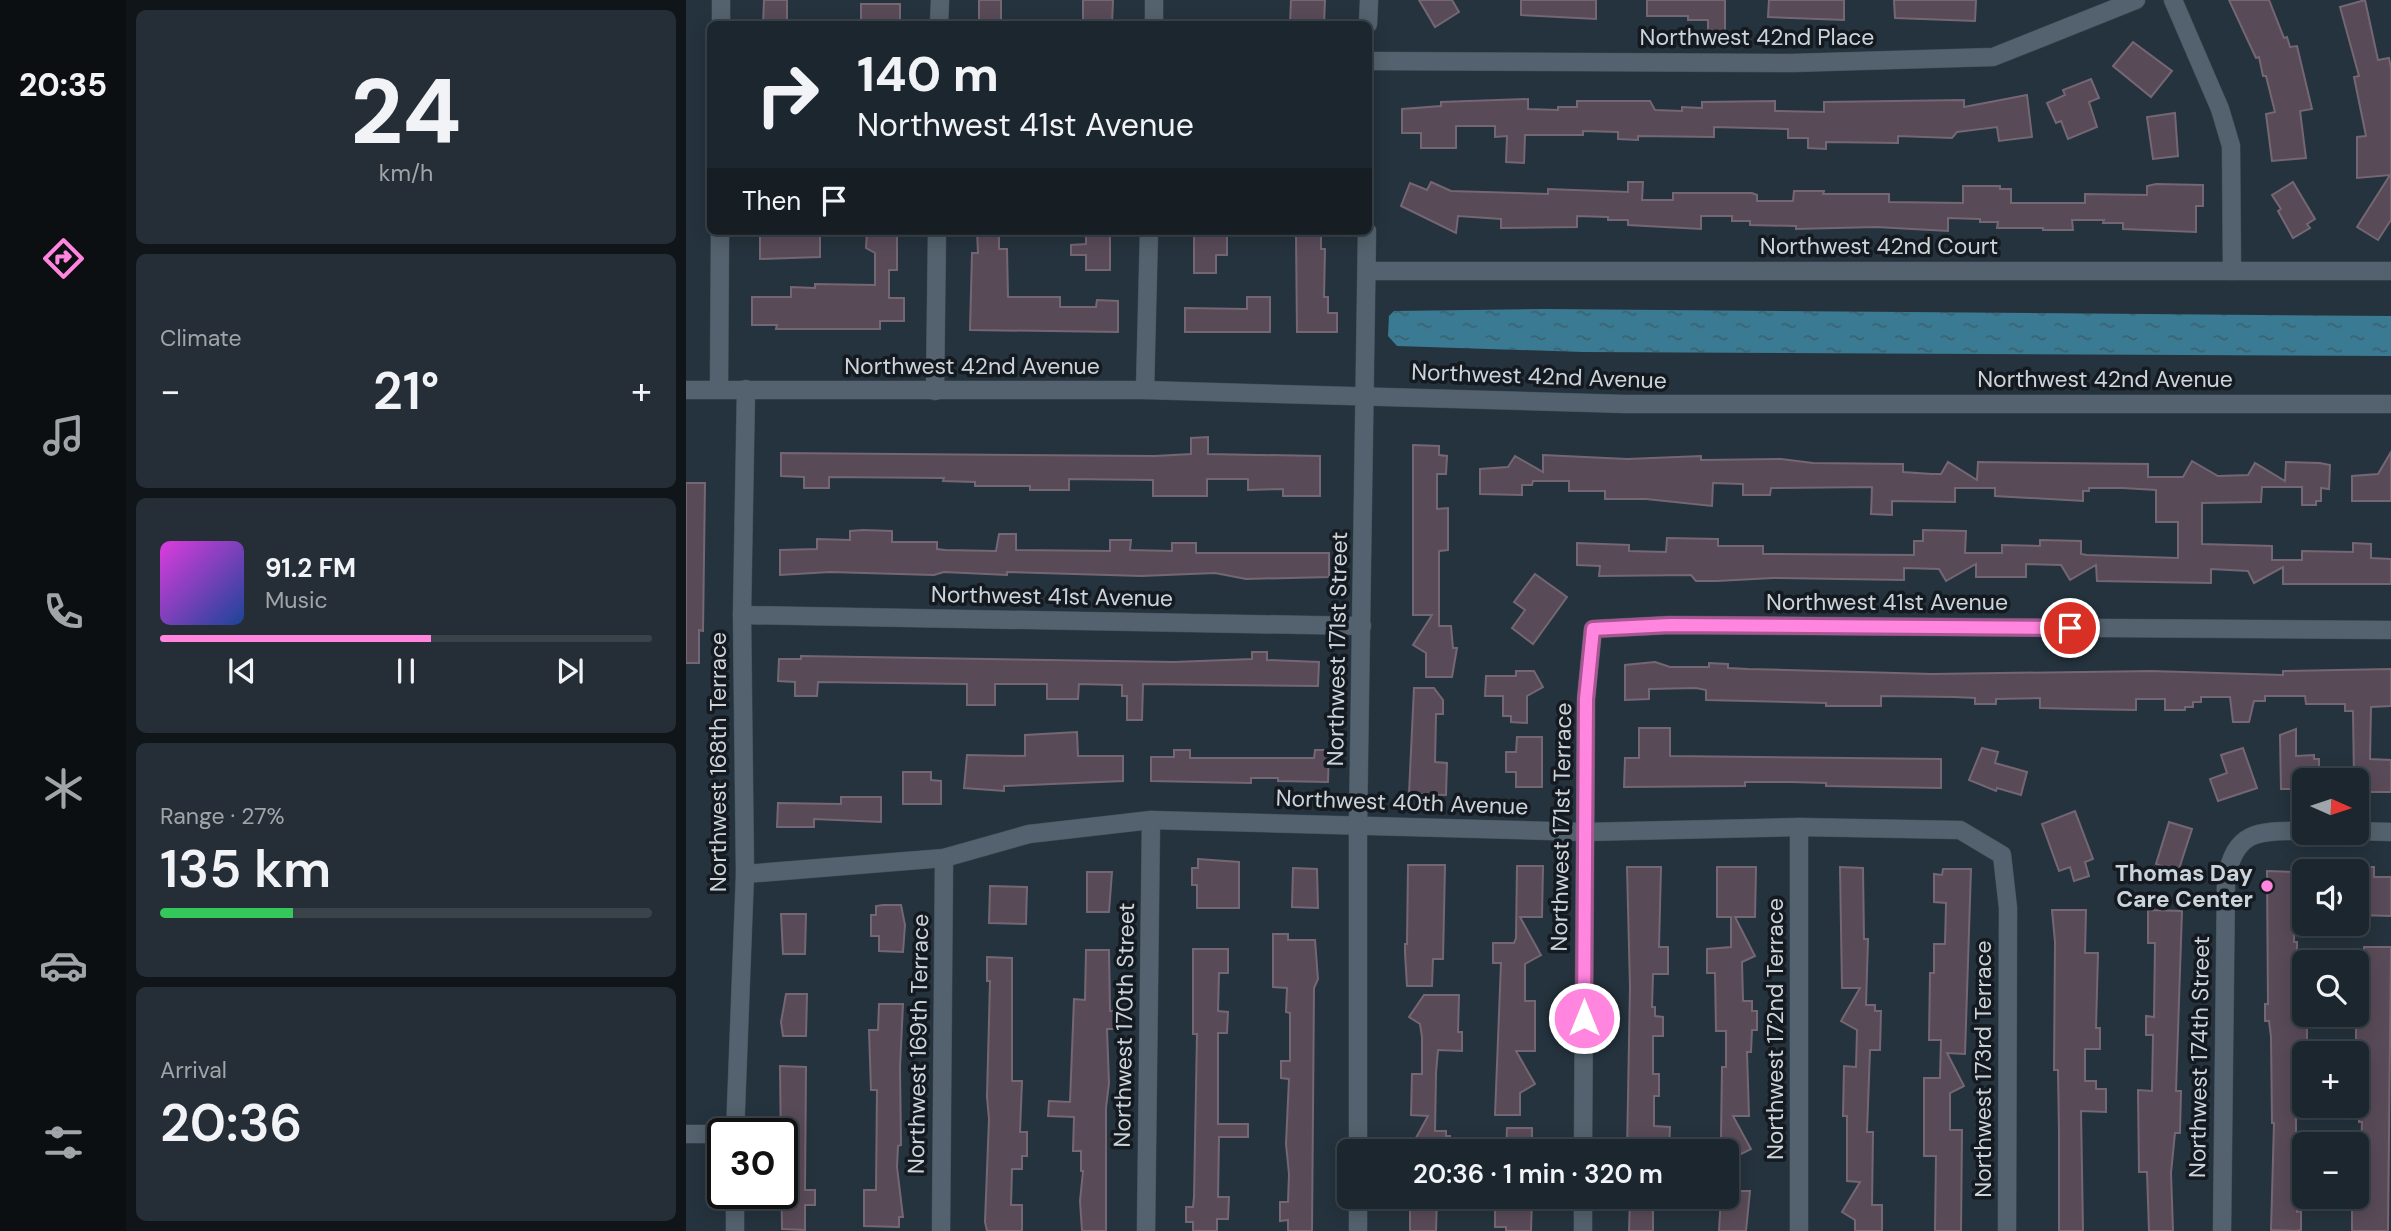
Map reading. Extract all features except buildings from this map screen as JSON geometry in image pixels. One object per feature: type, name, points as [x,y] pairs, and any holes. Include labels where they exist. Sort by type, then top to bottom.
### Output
[{"type":"street","points":[[721,0],[721,21]]},
{"type":"street","points":[[939,21],[940,0]]},
{"type":"street","points":[[1154,0],[1154,21]]},
{"type":"street","points":[[1368,21],[1369,0]]},
{"type":"street","name":"Northwest 42nd Place","points":[[1372,61],[1792,63],[1993,57],[2136,0]]},
{"type":"street","points":[[2173,0],[2220,108],[2231,146],[2232,271]]},
{"type":"street","points":[[719,389],[720,235]]},
{"type":"street","points":[[935,391],[937,235]]},
{"type":"street","points":[[1145,390],[1149,235]]},
{"type":"street","name":"Northwest 171st Street","points":[[1358,1139],[1358,825],[1367,235]]},
{"type":"street","name":"Northwest 42nd Court","points":[[1367,271],[2391,271]]},
{"type":"street","name":"Northwest 168th Terrace","points":[[736,1118],[745,874],[742,615],[746,389]]},
{"type":"street","name":"Northwest 42nd Avenue","points":[[686,390],[1145,390],[1625,404],[2391,404]]},
{"type":"street","name":"Northwest 41st Avenue","points":[[742,615],[1362,626]]},
{"type":"street","name":"Northwest 41st Avenue","points":[[1593,629],[1670,625],[2391,629]]},
{"type":"street","name":"Northwest 171st Terrace","points":[[1583,1139],[1586,699],[1593,629]]},
{"type":"street","name":"Northwest 40th Avenue","points":[[745,874],[944,858],[1028,834],[1151,820],[1585,832],[1799,827],[1960,830],[2002,855],[2008,908]]},
{"type":"street","name":"Northwest 170th Street","points":[[1146,1231],[1151,820]]},
{"type":"street","name":"Northwest 172nd Terrace","points":[[1799,827],[1799,1231]]},
{"type":"street","points":[[2370,831],[2391,832]]},
{"type":"street","name":"Northwest 174th Street","points":[[2222,1231],[2226,880],[2230,859],[2238,844],[2259,833],[2292,832]]},
{"type":"street","name":"Northwest 169th Terrace","points":[[941,1231],[944,858]]},
{"type":"street","name":"Northwest 173rd Terrace","points":[[2007,1231],[2008,908]]},
{"type":"street","points":[[686,1134],[707,1134]]},
{"type":"street","points":[[735,1209],[735,1231]]},
{"type":"street","points":[[1358,1209],[1358,1231]]},
{"type":"street","points":[[1583,1209],[1583,1231]]},
{"type":"water","points":[[1545,309],[2391,316],[2391,356],[1583,352],[1397,346],[1388,336],[1389,316],[1394,311]]},
{"type":"place","name":"Thomas Day Care Center","points":[[2267,886]]},
{"type":"route","points":[[1584,1018],[1586,699],[1593,629],[1670,625],[2070,628]]}]
